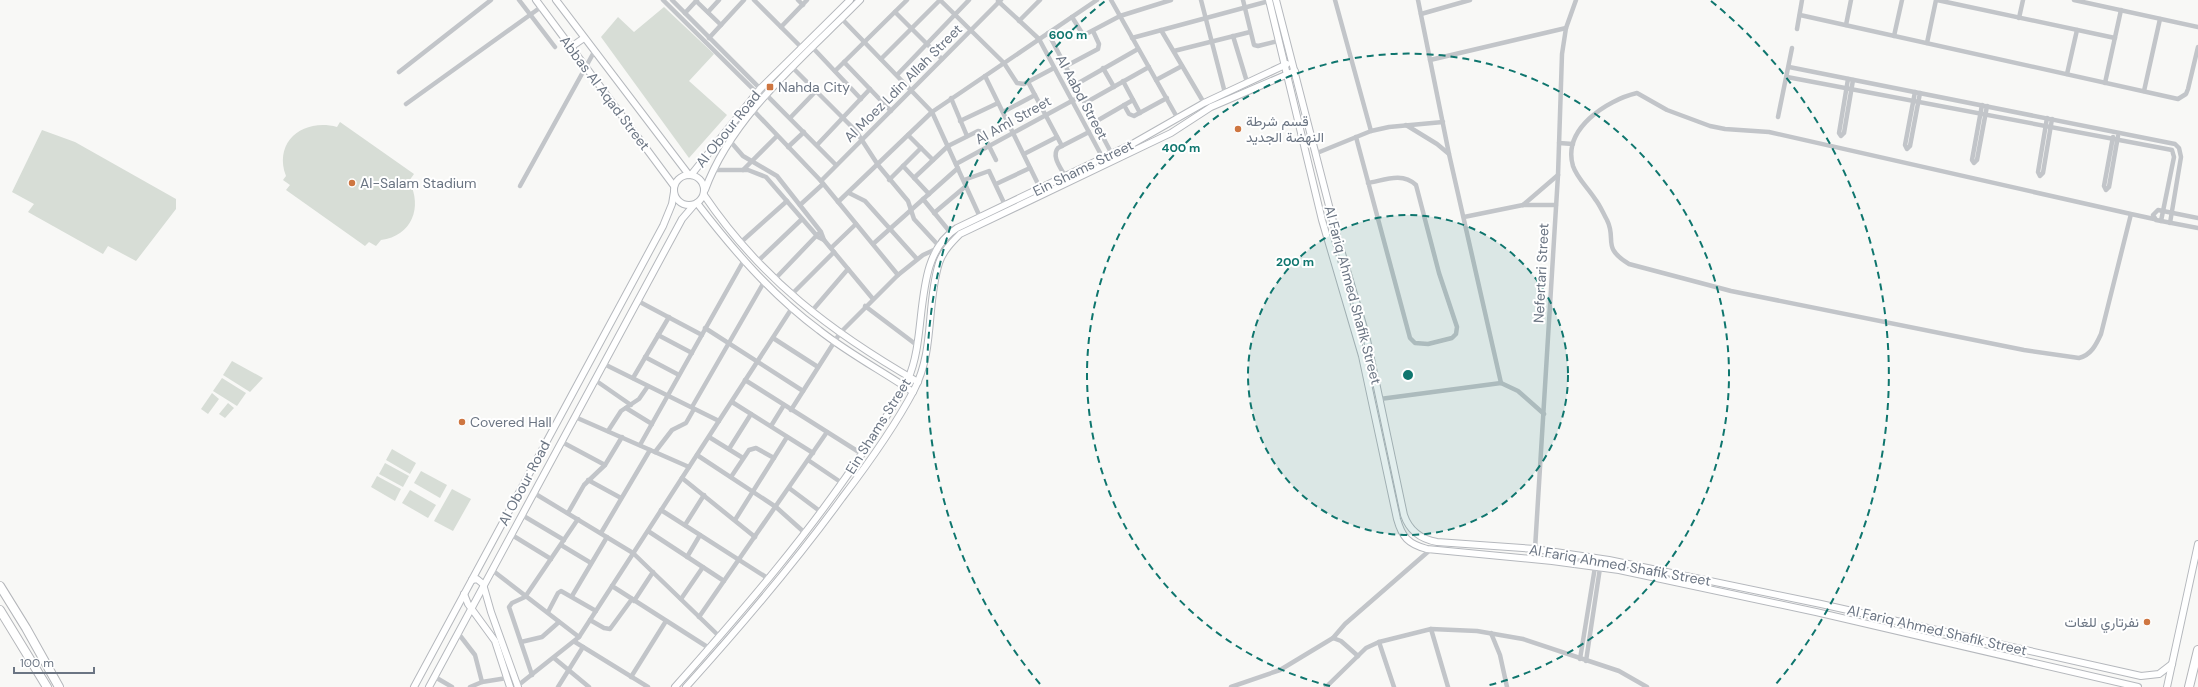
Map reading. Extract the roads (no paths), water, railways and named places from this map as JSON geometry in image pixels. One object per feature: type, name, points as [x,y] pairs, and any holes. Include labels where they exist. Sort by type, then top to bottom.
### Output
[{"type":"highway","points":[[0,586],[60,687]]},
{"type":"highway","points":[[0,610],[47,687]]},
{"type":"highway","points":[[15,635],[24,633],[26,628]]},
{"type":"highway","points":[[26,653],[29,648],[37,647]]},
{"type":"highway","points":[[2189,687],[2198,650]]},
{"type":"street","points":[[399,72],[491,0]]},
{"type":"street","points":[[519,0],[555,47]]},
{"type":"street","name":"Abbas Al Aqad Street","points":[[536,0],[674,189]]},
{"type":"street","name":"Abbas Al Aqad Street","points":[[556,0],[594,52],[690,175]]},
{"type":"street","points":[[664,0],[758,91],[790,118],[836,165]]},
{"type":"street","points":[[672,0],[758,91]]},
{"type":"street","points":[[708,12],[719,0]]},
{"type":"street","points":[[709,38],[744,0]]},
{"type":"street","points":[[754,0],[802,48]]},
{"type":"street","points":[[798,0],[803,5]]},
{"type":"street","points":[[781,27],[807,0]]},
{"type":"street","name":"Al Obour Road","points":[[690,175],[758,91],[850,0]]},
{"type":"street","name":"Al Obour Road","points":[[704,192],[713,170],[730,141],[765,97],[860,0]]},
{"type":"street","points":[[835,71],[907,0]]},
{"type":"street","points":[[881,59],[940,0],[1004,63],[1017,83],[1022,84],[1028,82],[1054,68]]},
{"type":"street","points":[[896,75],[969,0]]},
{"type":"street","points":[[1018,21],[1040,0]]},
{"type":"street","points":[[838,202],[932,112],[1098,0]]},
{"type":"street","points":[[1110,0],[1178,119]]},
{"type":"street","points":[[1072,17],[1083,34],[1093,31],[1120,16],[1170,0]]},
{"type":"street","points":[[1201,0],[1225,93]]},
{"type":"street","points":[[1243,0],[1250,32],[1255,46],[1278,42]]},
{"type":"street","points":[[1132,38],[1269,0]]},
{"type":"street","name":"Al Fariq Ahmed Shafik Street","points":[[1269,0],[1322,220],[1362,356],[1396,519],[1403,537],[1415,546],[1430,550],[1535,559],[1598,567],[1816,612],[2138,687]]},
{"type":"street","name":"Al Fariq Ahmed Shafik Street","points":[[1276,0],[1336,233],[1366,335],[1406,520],[1412,530],[1421,537],[1437,542],[1535,549],[1609,560],[1750,588],[2140,676],[2152,676],[2163,672],[2172,664]]},
{"type":"street","points":[[1335,0],[1371,131]]},
{"type":"street","points":[[1418,0],[1449,154],[1501,383]]},
{"type":"street","points":[[1421,14],[1470,0]]},
{"type":"street","name":"Nefertari Street","points":[[1535,549],[1558,175],[1562,54],[1566,28],[1576,0]]},
{"type":"street","points":[[1797,29],[1802,0]]},
{"type":"street","points":[[1846,25],[1851,0]]},
{"type":"street","points":[[1894,36],[1902,0]]},
{"type":"street","points":[[1927,43],[1937,0],[2115,38]]},
{"type":"street","points":[[2019,18],[2023,0]]},
{"type":"street","points":[[2074,0],[2087,1],[2198,27]]},
{"type":"street","points":[[685,13],[696,1],[721,25]]},
{"type":"street","points":[[999,1],[1018,21],[1039,39]]},
{"type":"street","name":"Al Moez Ldin Allah Street","points":[[800,205],[836,165],[999,1]]},
{"type":"street","points":[[406,104],[540,7]]},
{"type":"street","points":[[2105,83],[2121,10]]},
{"type":"street","points":[[895,12],[942,59]]},
{"type":"street","points":[[1800,14],[2178,99],[2183,97],[2188,89],[2198,47]]},
{"type":"street","points":[[842,19],[932,112],[980,216]]},
{"type":"street","points":[[2144,91],[2160,19]]},
{"type":"street","points":[[1430,60],[1566,28]]},
{"type":"street","points":[[1162,30],[1204,103]]},
{"type":"street","points":[[2067,74],[2077,30]]},
{"type":"street","points":[[1066,66],[1098,49],[1099,44],[1093,31]]},
{"type":"street","points":[[1174,52],[1250,32]]},
{"type":"street","name":"Al Aabd Street","points":[[1048,33],[1115,160]]},
{"type":"street","points":[[1233,36],[1246,82]]},
{"type":"street","points":[[571,47],[584,38]]},
{"type":"street","name":"Al Aabd Street","points":[[1039,39],[1106,164]]},
{"type":"street","points":[[813,48],[862,98]]},
{"type":"street","points":[[1075,84],[1138,48]]},
{"type":"street","points":[[1778,117],[1792,48]]},
{"type":"street","points":[[520,186],[594,52]]},
{"type":"street","name":"Ein Shams Street","points":[[675,687],[720,637],[805,533],[862,454],[905,386],[918,346],[927,275],[937,247],[950,232],[980,216],[1112,154],[1178,119],[1204,103],[1292,61]]},
{"type":"street","points":[[844,62],[891,111]]},
{"type":"street","points":[[1156,80],[1182,66]]},
{"type":"street","points":[[1085,103],[1149,67]]},
{"type":"street","points":[[1789,67],[2176,144],[2179,148],[2181,157],[2170,223]]},
{"type":"street","points":[[791,410],[840,332],[898,275],[917,259],[937,247],[914,219],[910,212],[908,201],[889,180],[862,140],[843,118],[793,68]]},
{"type":"street","points":[[1103,68],[1114,87]]},
{"type":"street","name":"Ein Shams Street","points":[[686,687],[758,606],[822,526],[866,467],[913,392],[925,364],[929,345],[930,325],[939,262],[948,246],[960,234],[1170,133],[1211,107],[1295,71]]},
{"type":"street","points":[[985,76],[1040,188]]},
{"type":"street","points":[[1786,77],[2169,149],[2174,153],[2161,221]]},
{"type":"street","points":[[1849,89],[1844,133],[1841,136],[1839,133],[1851,79]]},
{"type":"street","points":[[1028,82],[1062,146]]},
{"type":"street","points":[[1123,82],[1140,113]]},
{"type":"street","points":[[816,145],[870,89]]},
{"type":"street","points":[[790,118],[816,91]]},
{"type":"street","points":[[1916,101],[1905,145],[1907,149],[1910,146],[1916,101],[1917,92]]},
{"type":"street","points":[[2131,214],[2101,334],[2096,345],[2086,356],[2079,358],[2024,350],[1731,291],[1628,264],[1619,258],[1611,247],[1608,223],[1596,200],[1576,174],[1572,159],[1573,144],[1589,120],[1600,110],[1613,102],[1637,93],[1667,110],[1710,126],[1725,129],[1769,132],[2154,219],[2161,221],[2198,228]]},
{"type":"street","points":[[1003,112],[1035,95]]},
{"type":"street","name":"Al Aml Street","points":[[873,244],[910,212],[957,166],[989,146],[1081,96]]},
{"type":"street","points":[[951,98],[966,136]]},
{"type":"street","points":[[1124,105],[1132,116],[1167,98]]},
{"type":"street","points":[[1095,122],[1133,100]]},
{"type":"street","points":[[960,121],[998,103]]},
{"type":"street","points":[[1983,114],[1972,160],[1974,163],[1977,160],[1983,114],[1984,106]]},
{"type":"street","points":[[754,111],[822,182],[898,275]]},
{"type":"street","points":[[2049,126],[2038,172],[2040,176],[2043,173],[2050,119]]},
{"type":"street","points":[[1316,154],[1371,131],[1406,125],[1443,122]]},
{"type":"street","points":[[1406,125],[1432,141],[1449,154]]},
{"type":"street","points":[[914,178],[948,146],[976,131],[981,131],[996,160]]},
{"type":"street","points":[[788,147],[804,132]]},
{"type":"street","points":[[1065,176],[1055,154],[1056,149],[1089,132]]},
{"type":"street","points":[[2115,139],[2104,186],[2106,190],[2109,187],[2116,132]]},
{"type":"street","points":[[908,135],[933,160]]},
{"type":"street","points":[[743,170],[777,136]]},
{"type":"street","points":[[1024,154],[1057,137]]},
{"type":"street","points":[[1356,137],[1368,183],[1410,338],[1415,343],[1421,345],[1452,338],[1456,334],[1457,327],[1439,273],[1416,185],[1406,178],[1398,177],[1368,183]]},
{"type":"street","points":[[730,141],[739,152],[751,162],[768,169],[777,176],[821,232],[824,240],[872,299]]},
{"type":"street","points":[[1559,142],[1573,144]]},
{"type":"street","points":[[889,180],[921,148]]},
{"type":"street","points":[[903,166],[928,194]]},
{"type":"street","points":[[996,184],[1030,168]]},
{"type":"street","points":[[713,170],[743,170],[754,172],[766,178],[816,235],[824,240]]},
{"type":"street","points":[[964,180],[987,170],[991,173],[1005,205]]},
{"type":"street","points":[[913,392],[834,342],[792,308],[764,282],[696,204],[683,204],[675,197],[674,189],[680,178],[690,175],[702,182],[704,192],[740,243],[756,262],[792,296],[811,312],[840,332],[918,382]]},
{"type":"street","points":[[1523,205],[1558,175]]},
{"type":"street","points":[[934,213],[966,186]]},
{"type":"street","name":"Al Obour Road","points":[[414,687],[662,226],[672,204],[674,189]]},
{"type":"street","points":[[696,204],[704,192]]},
{"type":"street","points":[[848,193],[865,201],[917,259]]},
{"type":"street","points":[[923,199],[950,232]]},
{"type":"street","points":[[740,243],[787,201]]},
{"type":"street","name":"Al Obour Road","points":[[430,687],[682,219],[696,204]]},
{"type":"street","points":[[1464,217],[1523,205],[1556,205]]},
{"type":"street","points":[[2154,219],[2154,212],[2163,211],[2198,218]]},
{"type":"street","points":[[756,262],[802,219]]},
{"type":"street","points":[[792,296],[856,224]]},
{"type":"street","points":[[774,280],[816,235],[821,232]]},
{"type":"street","points":[[640,445],[744,260]]},
{"type":"street","points":[[811,312],[848,269]]},
{"type":"street","points":[[655,452],[672,430],[686,423],[764,282]]},
{"type":"street","points":[[638,301],[702,335]]},
{"type":"street","points":[[865,306],[918,346]]},
{"type":"street","points":[[472,580],[479,580],[484,586],[491,612],[517,687],[575,642],[579,637],[792,308]]},
{"type":"street","points":[[633,378],[669,317]]},
{"type":"street","points":[[706,328],[803,391]]},
{"type":"street","points":[[658,335],[692,353]]},
{"type":"street","points":[[773,338],[818,367]]},
{"type":"street","points":[[645,357],[679,375]]},
{"type":"street","points":[[604,364],[719,421]]},
{"type":"street","points":[[1366,378],[1375,376]]},
{"type":"street","points":[[595,380],[631,404]]},
{"type":"street","points":[[745,380],[862,454]]},
{"type":"street","points":[[1380,399],[1501,383],[1518,391],[1544,414]]},
{"type":"street","points":[[608,431],[618,415],[639,399],[648,386]]},
{"type":"street","points":[[732,402],[813,453]]},
{"type":"street","points":[[771,426],[784,405]]},
{"type":"street","points":[[626,408],[652,424]]},
{"type":"street","points":[[729,449],[751,414]]},
{"type":"street","points":[[576,417],[689,467]]},
{"type":"street","points":[[699,616],[828,432]]},
{"type":"street","points":[[709,436],[743,458]]},
{"type":"street","points":[[568,513],[588,480],[605,466],[622,437]]},
{"type":"street","points":[[735,520],[787,437]]},
{"type":"street","points":[[562,442],[605,466]]},
{"type":"street","points":[[731,478],[749,450],[756,448],[774,458]]},
{"type":"street","points":[[601,533],[650,450]]},
{"type":"street","points":[[697,455],[776,507],[805,533]]},
{"type":"street","points":[[808,460],[842,483]]},
{"type":"street","points":[[1386,470],[1394,468]]},
{"type":"street","points":[[682,478],[755,536]]},
{"type":"street","points":[[588,480],[622,498]]},
{"type":"street","points":[[789,488],[821,512]]},
{"type":"street","points":[[534,492],[633,553],[720,637]]},
{"type":"street","points":[[685,525],[704,495]]},
{"type":"street","points":[[661,510],[768,579]]},
{"type":"street","points":[[522,515],[591,564]]},
{"type":"street","points":[[532,675],[509,607],[512,603],[525,597],[578,519]]},
{"type":"street","points":[[648,531],[724,581]]},
{"type":"street","points":[[512,535],[551,559]]},
{"type":"street","points":[[688,557],[700,535]]},
{"type":"street","points":[[572,596],[607,537]]},
{"type":"street","points":[[2167,687],[2198,544]]},
{"type":"street","points":[[1535,549],[1535,559]]},
{"type":"street","points":[[1232,687],[1243,685],[1280,670],[1333,638],[1345,624],[1430,550]]},
{"type":"street","points":[[1552,561],[1553,551]]},
{"type":"street","points":[[681,599],[703,567]]},
{"type":"street","points":[[1580,659],[1598,567]]},
{"type":"street","points":[[1586,661],[1598,567]]},
{"type":"street","points":[[492,570],[525,597],[548,612],[579,637]]},
{"type":"street","points":[[590,620],[604,628],[610,628],[653,572]]},
{"type":"street","points":[[612,586],[709,648]]},
{"type":"street","points":[[548,612],[560,591],[572,596],[596,611]]},
{"type":"street","points":[[464,594],[472,609],[495,641],[510,687]]},
{"type":"street","points":[[631,677],[666,621]]},
{"type":"street","points":[[521,642],[542,637],[559,622]]},
{"type":"street","points":[[1326,687],[1366,648],[1379,642],[1431,629],[1491,633],[1537,643],[1580,659],[1619,671],[1647,687]]},
{"type":"street","points":[[1431,629],[1448,687]]},
{"type":"street","points":[[458,633],[475,655],[482,682]]},
{"type":"street","points":[[1491,633],[1500,655],[1507,687]]},
{"type":"street","points":[[1333,638],[1341,641],[1358,656]]},
{"type":"street","points":[[575,642],[648,687]]},
{"type":"street","points":[[1379,642],[1394,687]]},
{"type":"street","points":[[558,687],[583,647]]},
{"type":"street","points":[[554,658],[588,687]]},
{"type":"street","points":[[2114,681],[2115,670]]},
{"type":"street","points":[[435,677],[452,687]]},
{"type":"street","points":[[470,687],[482,682],[507,678]]},
{"type":"street","points":[[635,687],[639,682]]},
{"type":"place","name":"Nahda City","points":[[770,87]]},
{"type":"place","name":"قسم شرطة النهضة الجديد","points":[[1238,129]]},
{"type":"place","name":"Al-Salam Stadium","points":[[352,183]]},
{"type":"place","name":"Covered Hall","points":[[462,422]]},
{"type":"place","name":"نفرتاري للغات","points":[[2147,622]]}]
